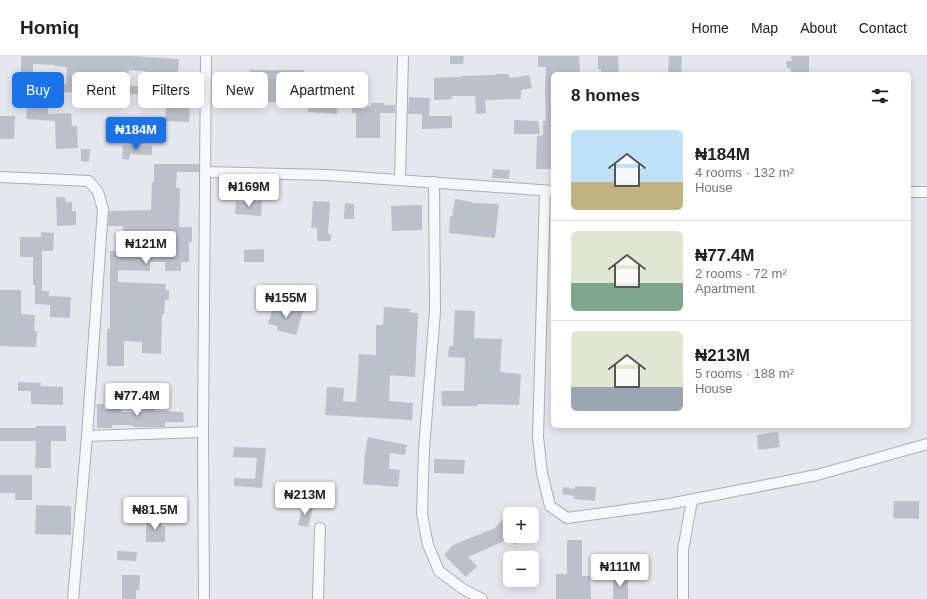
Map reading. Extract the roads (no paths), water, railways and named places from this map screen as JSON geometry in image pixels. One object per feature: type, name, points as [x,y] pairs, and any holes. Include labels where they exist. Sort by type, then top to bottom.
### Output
[{"type":"street","points":[[204,599],[203,432],[206,56]]},
{"type":"street","points":[[400,180],[403,56]]},
{"type":"street","points":[[206,172],[327,175],[549,191],[542,286],[538,437],[542,473],[550,506],[567,518],[692,500],[817,475],[927,444]]},
{"type":"street","points":[[0,177],[89,181],[98,192],[103,209],[87,436],[73,599]]},
{"type":"street","points":[[434,182],[435,311],[424,449],[422,514],[428,545],[439,571],[463,589],[482,599]]},
{"type":"street","points":[[911,192],[927,192]]},
{"type":"street","points":[[542,286],[551,284]]},
{"type":"street","points":[[87,436],[203,432]]},
{"type":"street","points":[[683,599],[683,550],[692,500]]},
{"type":"street","points":[[318,599],[320,528]]}]
